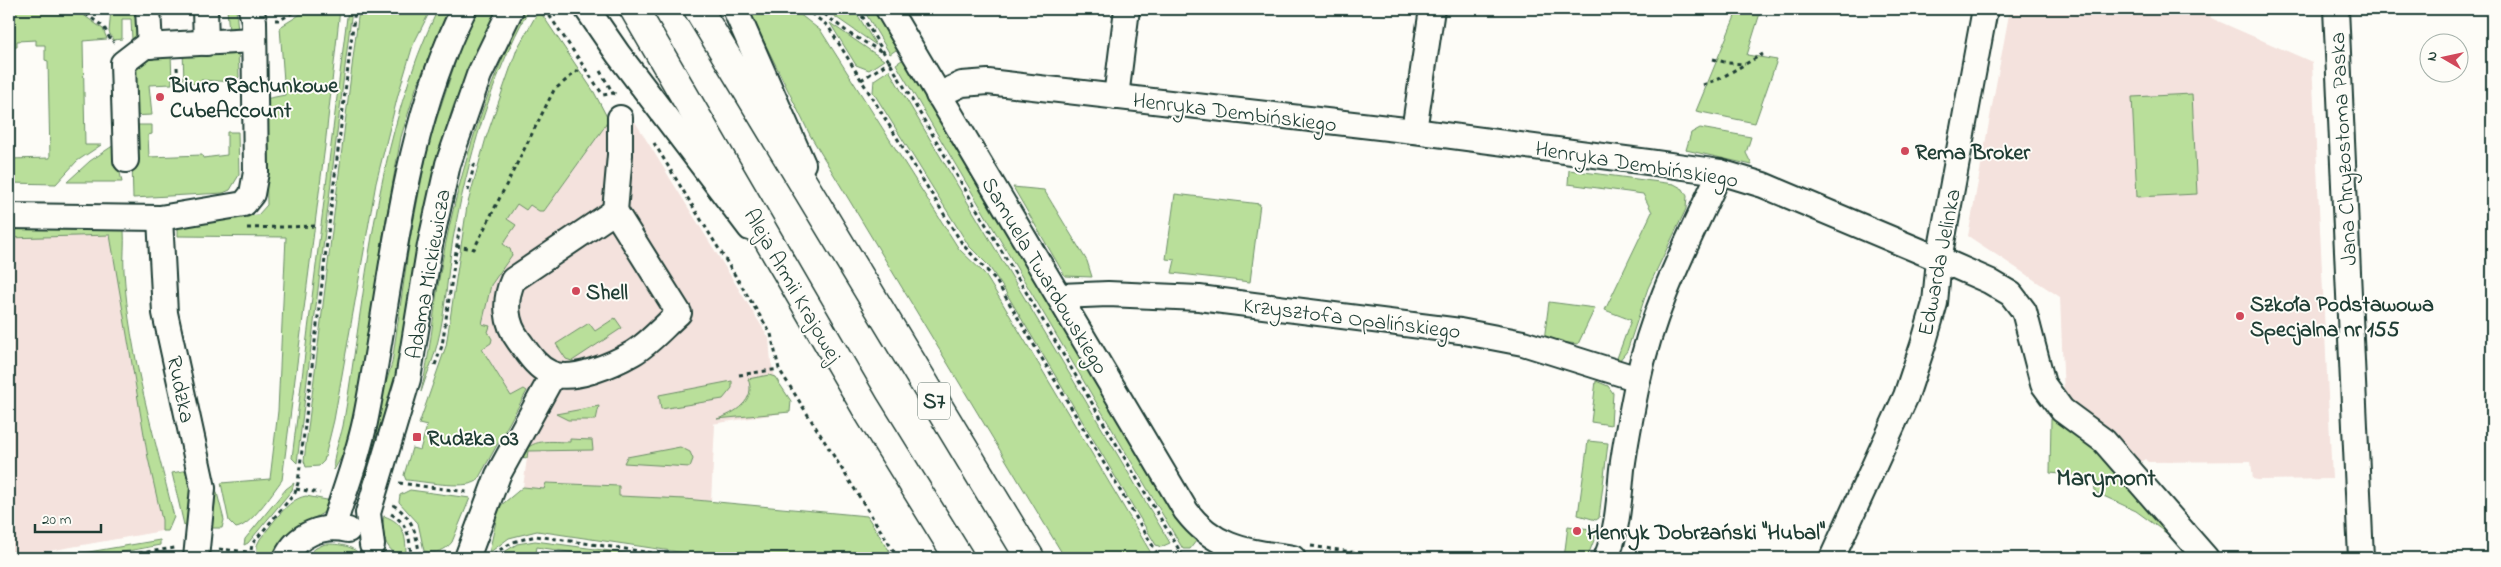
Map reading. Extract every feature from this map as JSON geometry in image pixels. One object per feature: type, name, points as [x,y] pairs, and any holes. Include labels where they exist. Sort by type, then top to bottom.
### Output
[{"type":"highway","name":"Aleja Armii Krajowej","points":[[634,9],[866,408],[959,558]]},
{"type":"highway","name":"S7","points":[[698,9],[838,244],[1030,558]]},
{"type":"street","points":[[144,49],[148,9]]},
{"type":"street","points":[[205,9],[206,43]]},
{"type":"street","points":[[9,216],[160,218],[244,204],[252,194],[256,172],[254,21],[251,9]]},
{"type":"street","name":"Adama Mickiewicza","points":[[333,528],[352,472],[367,413],[408,182],[436,73],[464,9]]},
{"type":"street","name":"Adama Mickiewicza","points":[[376,552],[368,513],[408,379],[430,245],[448,164],[479,75],[511,9]]},
{"type":"street","points":[[587,9],[618,54],[798,292]]},
{"type":"street","points":[[735,9],[838,244]]},
{"type":"street","name":"Samuela Twardowskiego","points":[[888,9],[1060,296],[1186,512],[1210,536],[1239,550],[1292,558]]},
{"type":"street","points":[[1116,97],[1127,9]]},
{"type":"street","points":[[1414,131],[1432,9]]},
{"type":"street","name":"Edwarda Jelinka","points":[[1832,558],[1906,396],[1934,303],[1939,259],[1985,9]]},
{"type":"street","name":"Jana Chryzostoma Paska","points":[[2336,9],[2362,558]]},
{"type":"street","points":[[126,160],[122,63],[144,49],[253,40]]},
{"type":"street","name":"Henryka Dembińskiego","points":[[938,95],[962,84],[988,82],[1414,131],[1720,172],[1763,185],[1939,259],[2011,294],[2024,311],[2043,384],[2062,410],[2104,442],[2206,558]]},
{"type":"street","points":[[615,211],[513,280],[507,293],[509,323],[514,335],[534,361],[552,375],[573,376],[597,369],[634,352],[679,313],[615,211],[620,155],[620,107]]},
{"type":"street","points":[[1606,558],[1614,538],[1624,453],[1638,379],[1651,330],[1670,281],[1720,172]]},
{"type":"street","name":"Rudzka","points":[[160,218],[165,313],[203,488],[195,551]]},
{"type":"street","name":"Krzysztofa Opalińskiego","points":[[1060,296],[1108,294],[1199,298],[1460,331],[1523,343],[1638,379]]},
{"type":"street","points":[[467,558],[498,475],[552,375]]},
{"type":"street","points":[[286,558],[294,545],[302,538],[320,529],[333,528],[353,532],[376,552]]},
{"type":"path","points":[[80,9],[104,27],[111,41],[144,49]]},
{"type":"path","points":[[250,558],[249,552],[252,544],[296,488],[355,9]]},
{"type":"path","points":[[545,9],[603,95],[613,93],[620,107]]},
{"type":"path","points":[[805,9],[828,26],[963,245],[995,279],[1160,558]]},
{"type":"path","points":[[818,9],[850,34],[885,54]]},
{"type":"path","points":[[858,9],[1184,558]]},
{"type":"path","points":[[861,80],[911,48]]},
{"type":"path","points":[[1703,85],[1763,54]]},
{"type":"path","points":[[1713,59],[1728,63],[1746,64]]},
{"type":"path","points":[[456,246],[474,249],[554,90],[582,66]]},
{"type":"path","points":[[654,142],[772,334],[778,369],[898,558]]},
{"type":"path","points":[[466,198],[478,152]]},
{"type":"path","points":[[433,373],[442,346],[462,217]]},
{"type":"path","points":[[739,375],[778,369]]},
{"type":"path","points":[[396,491],[401,474]]},
{"type":"path","points":[[398,483],[475,493]]},
{"type":"path","points":[[296,488],[324,494]]},
{"type":"path","points":[[394,499],[392,505],[412,522],[420,557],[424,558]]},
{"type":"path","points":[[386,512],[404,524],[410,542],[411,558]]},
{"type":"path","points":[[490,558],[500,548],[513,542],[536,536],[687,558]]},
{"type":"path","points":[[107,558],[161,548],[249,552]]},
{"type":"shaded area","points":[[2010,9],[2209,9],[2211,18],[2312,62],[2332,479],[2253,479],[2251,461],[2148,462],[2145,459],[2136,465],[2064,396],[2060,297],[1968,236]]},
{"type":"shaded area","points":[[629,112],[769,338],[771,362],[775,377],[791,401],[790,412],[712,424],[715,425],[711,501],[619,496],[619,486],[546,483],[544,489],[523,487],[528,451],[525,446],[548,409],[524,389],[511,396],[482,349],[491,343],[482,324],[491,285],[512,255],[512,252],[503,244],[516,225],[507,219],[517,204],[530,205],[544,211],[603,129],[608,119]]},
{"type":"shaded area","points":[[110,234],[148,458],[162,520],[162,531],[9,558],[9,238]]},
{"type":"green space","points":[[9,9],[75,9],[103,29],[107,39],[83,41],[85,145],[101,145],[77,161],[56,184],[9,183],[9,159],[50,158],[48,61],[45,60],[45,45],[36,45],[36,40],[17,41],[17,47],[9,47]]},
{"type":"green space","points":[[111,9],[140,9],[142,38],[132,40],[131,19],[122,19],[122,39],[113,40],[109,32]]},
{"type":"green space","points":[[227,9],[236,9],[238,31],[229,32]]},
{"type":"green space","points":[[309,9],[340,9],[325,146],[282,480],[255,515],[242,526],[236,528],[229,521],[221,483],[270,479],[278,411],[286,237],[178,236],[178,224],[188,221],[258,215],[267,205],[265,99],[285,95],[280,27]]},
{"type":"green space","points":[[348,9],[352,9],[297,463],[292,458]]},
{"type":"green space","points":[[359,9],[431,9],[413,45],[398,95],[376,183],[334,420],[324,461],[319,466],[306,467],[304,461]]},
{"type":"green space","points":[[438,9],[448,9],[416,88],[401,137],[383,236],[358,410],[349,444],[334,470],[335,454],[343,426],[348,396],[370,248],[389,150],[402,102],[418,55]]},
{"type":"green space","points":[[478,9],[496,9],[454,104],[441,145],[419,242],[399,365],[366,483],[357,481],[392,363],[410,239],[429,142],[460,48]]},
{"type":"green space","points":[[525,9],[529,9],[515,36],[492,92],[465,180],[453,239],[440,332],[434,357],[421,392],[427,364],[439,279],[462,175],[496,74]]},
{"type":"green space","points":[[748,9],[793,9],[821,31],[959,249],[984,273],[1154,558],[1065,558],[810,135]]},
{"type":"green space","points":[[824,9],[854,9],[876,45]]},
{"type":"green space","points":[[863,9],[876,9],[899,48],[890,54]]},
{"type":"green space","points":[[1738,9],[1761,10],[1747,55],[1777,60],[1755,123],[1696,111]]},
{"type":"green space","points":[[539,10],[594,92],[608,119],[603,129],[544,211],[539,211],[530,205],[526,210],[517,204],[507,219],[516,225],[503,244],[510,249],[512,255],[491,285],[482,324],[490,326],[488,332],[492,339],[491,343],[482,349],[511,396],[524,389],[527,391],[477,481],[471,484],[453,485],[406,480],[404,475],[412,448],[420,450],[427,426],[419,424],[446,346],[467,206],[486,138],[517,49]]},
{"type":"green space","points":[[830,23],[884,60],[869,70],[856,65]]},
{"type":"green space","points":[[238,48],[239,77],[235,82],[201,80],[201,83],[184,84],[183,50]]},
{"type":"green space","points":[[171,53],[172,84],[149,85],[152,115],[130,116],[131,80],[138,64],[152,54]]},
{"type":"green space","points":[[905,58],[1182,526],[1196,541],[1190,549],[1183,549],[896,64]]},
{"type":"green space","points":[[889,70],[1170,543],[1161,547],[1156,545],[1002,286],[988,265],[969,246],[873,92],[874,80]]},
{"type":"green space","points":[[2192,94],[2197,194],[2137,197],[2132,97]]},
{"type":"green space","points":[[131,125],[152,125],[152,134],[148,135],[149,157],[202,155],[203,158],[227,155],[227,132],[238,132],[239,175],[230,190],[223,193],[133,198]]},
{"type":"green space","points":[[1700,128],[1751,137],[1746,153],[1752,165],[1686,150],[1691,133]]},
{"type":"green space","points":[[114,145],[122,182],[67,182],[90,161]]},
{"type":"green space","points":[[1569,170],[1674,184],[1683,189],[1687,196],[1686,209],[1648,288],[1627,351],[1619,361],[1616,361],[1631,320],[1605,310],[1652,212],[1643,194],[1568,184]]},
{"type":"green space","points":[[1013,187],[1044,190],[1087,261],[1092,277],[1065,276]]},
{"type":"green space","points":[[1175,194],[1260,204],[1250,282],[1172,273],[1175,260],[1166,259]]},
{"type":"green space","points":[[9,229],[124,230],[124,271],[131,334],[144,396],[174,517],[168,531],[162,531],[162,520],[148,458],[110,235],[9,238]]},
{"type":"green space","points":[[1549,302],[1595,308],[1578,344],[1544,340]]},
{"type":"green space","points":[[615,318],[622,328],[572,361],[566,359],[556,344],[589,323],[595,331]]},
{"type":"green space","points":[[769,375],[775,377],[791,401],[790,412],[717,419],[737,410],[747,400],[750,387],[748,379]]},
{"type":"green space","points":[[732,381],[732,388],[723,399],[661,409],[659,395]]},
{"type":"green space","points":[[1596,381],[1608,386],[1613,393],[1611,425],[1591,422]]},
{"type":"green space","points":[[599,406],[596,420],[568,420],[556,414]]},
{"type":"green space","points":[[2051,419],[2102,453],[2173,538],[2136,511],[2095,492],[2094,477],[2050,473]]},
{"type":"green space","points":[[570,439],[592,440],[593,450],[528,451],[527,458],[521,457],[535,443],[549,441],[570,442]]},
{"type":"green space","points":[[1588,441],[1608,443],[1599,518],[1596,520],[1578,515]]},
{"type":"green space","points":[[680,447],[690,452],[693,459],[690,467],[624,463],[627,457]]},
{"type":"green space","points":[[188,470],[191,492],[187,528],[184,525],[172,473]]},
{"type":"green space","points":[[214,481],[224,520],[222,528],[211,528],[215,503]]},
{"type":"green space","points":[[294,483],[292,490],[248,543],[244,545],[245,539],[286,489]]},
{"type":"green space","points":[[546,483],[619,486],[619,496],[685,499],[867,516],[894,558],[719,558],[537,531],[509,538],[489,553],[499,507],[523,487],[544,489]]},
{"type":"green space","points":[[410,490],[470,498],[452,542],[443,550],[436,552],[424,551],[418,523],[399,502],[400,495]]},
{"type":"green space","points":[[306,496],[332,501],[323,513],[304,524],[277,551],[266,558],[257,558],[257,545],[275,520],[292,502]]},
{"type":"green space","points":[[384,516],[396,523],[403,532],[406,543],[406,557],[393,552],[386,542],[383,530]]},
{"type":"green space","points":[[1568,526],[1598,530],[1587,558],[1564,558]]},
{"type":"green space","points":[[160,540],[160,545],[91,558],[83,553]]},
{"type":"green space","points":[[535,541],[663,558],[607,558],[537,547],[535,558],[495,558],[517,544]]},
{"type":"green space","points":[[325,544],[346,546],[355,550],[363,558],[304,558],[316,548]]},
{"type":"place","name":"Biuro Rachunkowe CubeAccount","points":[[160,97]]},
{"type":"place","name":"Rema Broker","points":[[1905,151]]},
{"type":"place","name":"Shell","points":[[576,291]]},
{"type":"place","name":"Szkoła Podstawowa Specjalna nr 155","points":[[2240,316]]},
{"type":"place","name":"Rudzka 03","points":[[417,437]]},
{"type":"place","name":"Henryk Dobrzański \"Hubal\"","points":[[1577,531]]},
{"type":"district","name":"Marymont","points":[[2106,477]]}]
